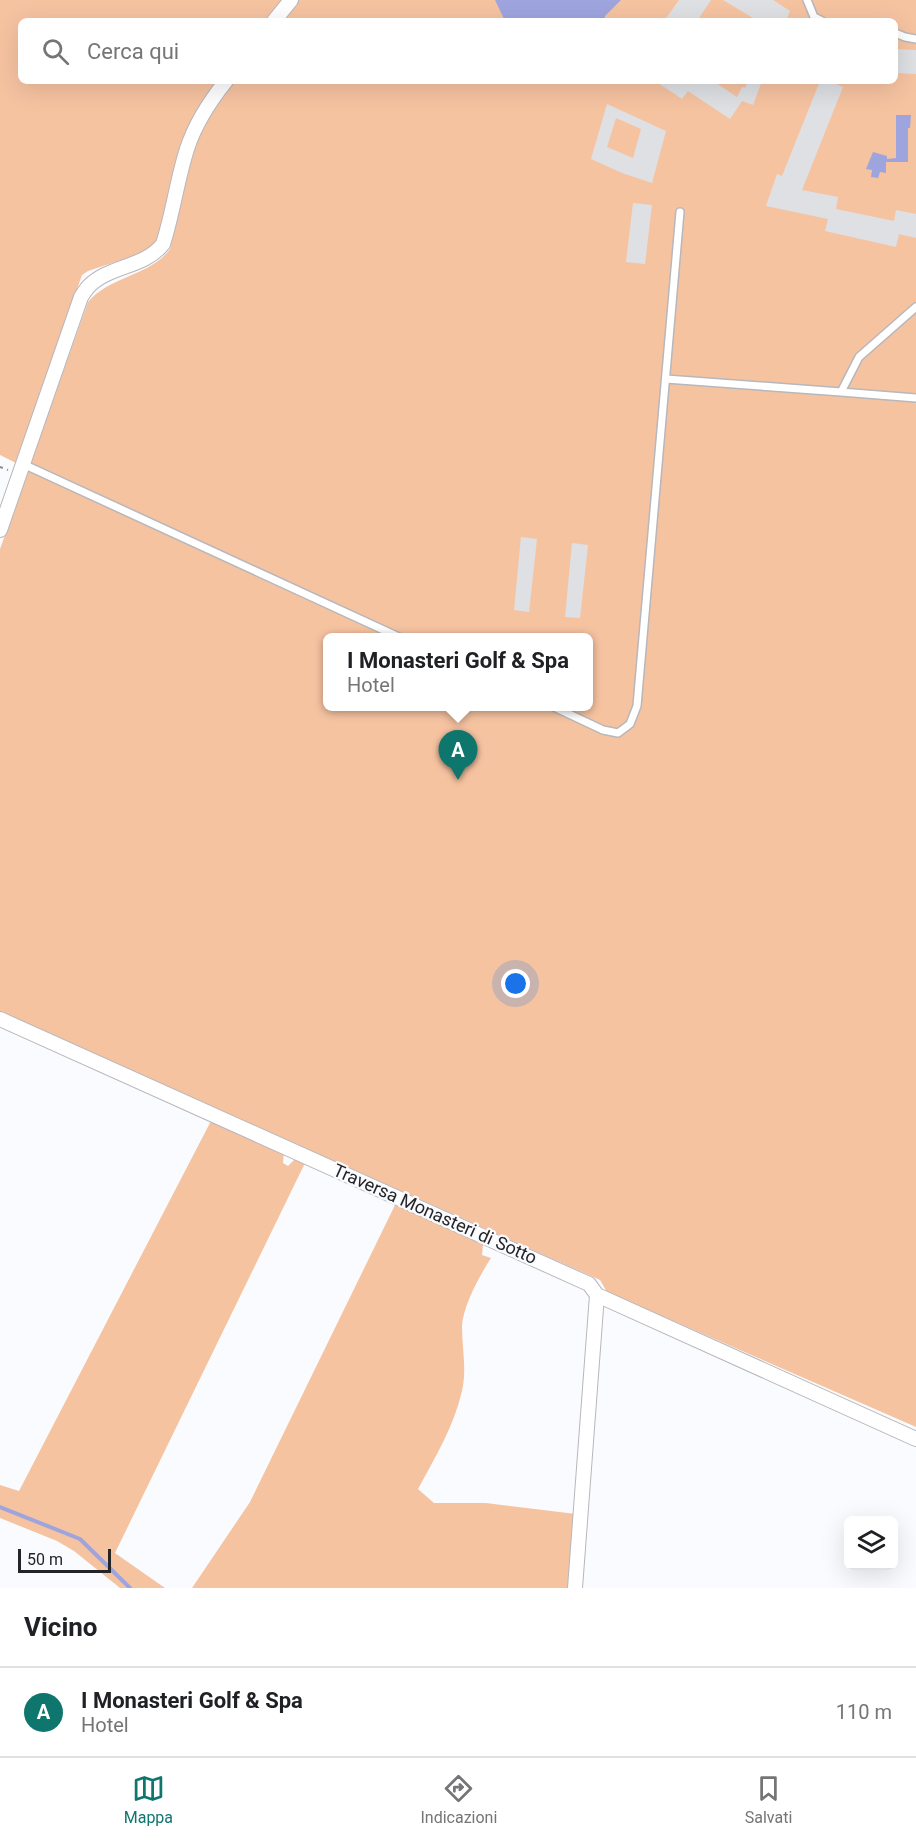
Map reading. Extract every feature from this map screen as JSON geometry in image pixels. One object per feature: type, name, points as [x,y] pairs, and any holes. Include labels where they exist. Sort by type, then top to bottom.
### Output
[{"type":"street","points":[[276,18],[291,0]]},
{"type":"street","points":[[0,530],[81,297],[89,285],[155,254],[163,244],[187,149],[200,120],[224,84]]},
{"type":"street","name":"Traversa Monasteri di Sotto","points":[[0,1019],[589,1284],[597,1295],[916,1439]]},
{"type":"street","points":[[575,1588],[597,1295]]},
{"type":"lane","points":[[807,0],[816,18]]},
{"type":"lane","points":[[898,34],[916,39]]},
{"type":"lane","points":[[563,711],[603,730],[618,733],[630,724],[637,706],[680,212]]},
{"type":"lane","points":[[841,392],[859,357],[916,307]]},
{"type":"lane","points":[[666,379],[916,398]]},
{"type":"lane","points":[[23,464],[390,633]]},
{"type":"shaded area","points":[[0,0],[284,0],[269,18],[18,18],[18,84],[217,84],[157,240],[150,249],[142,253],[82,275],[16,463],[0,455]]},
{"type":"shaded area","points":[[298,0],[916,0],[916,1427],[607,1292],[600,1280],[0,1012],[0,549],[88,302],[107,287],[152,265],[170,249],[192,153],[200,131],[232,84],[898,84],[898,18],[283,18]]},
{"type":"shaded area","points":[[212,1119],[284,1151],[283,1163],[288,1166],[297,1157],[306,1161],[115,1553],[165,1588],[120,1588],[74,1551],[57,1541],[0,1518],[0,1485],[19,1491]]},
{"type":"shaded area","points":[[397,1201],[478,1238],[483,1245],[482,1255],[491,1258],[473,1291],[463,1318],[464,1375],[459,1404],[443,1442],[418,1489],[434,1503],[486,1503],[576,1514],[571,1588],[192,1588],[250,1502]]},
{"type":"water","points":[[495,0],[621,0],[605,18],[504,18]]},
{"type":"water","points":[[896,115],[911,115],[910,128],[908,128],[908,162],[886,162],[886,173],[880,172],[878,178],[871,177],[872,170],[866,169],[873,152],[887,156],[887,159],[896,158]]},
{"type":"building","points":[[679,0],[711,0],[699,18],[666,18]]},
{"type":"building","points":[[723,0],[773,0],[790,11],[787,18],[753,18]]},
{"type":"building","points":[[898,49],[916,50],[916,74],[898,73]]},
{"type":"building","points":[[660,84],[718,84],[737,97],[742,87],[745,88],[747,84],[761,84],[753,105],[742,101],[730,119],[688,91],[682,99]]},
{"type":"building","points":[[819,84],[836,84],[843,87],[802,190],[838,197],[836,209],[894,221],[896,210],[916,214],[916,238],[899,234],[896,247],[825,231],[828,219],[766,206],[777,174],[782,176]]},
{"type":"building","points":[[607,104],[666,131],[652,183],[591,159]],"holes":[[[616,118],[641,129],[633,158],[607,147]]]},
{"type":"building","points":[[633,203],[652,205],[645,264],[626,262]]},
{"type":"building","points":[[521,537],[537,539],[529,612],[514,610]]},
{"type":"building","points":[[572,543],[588,545],[580,618],[565,617]]},
{"type":"waterway","points":[[0,1507],[80,1539],[130,1588]]},
{"type":"place","name":"I Monasteri Golf & Spa","points":[[458,780]]}]
